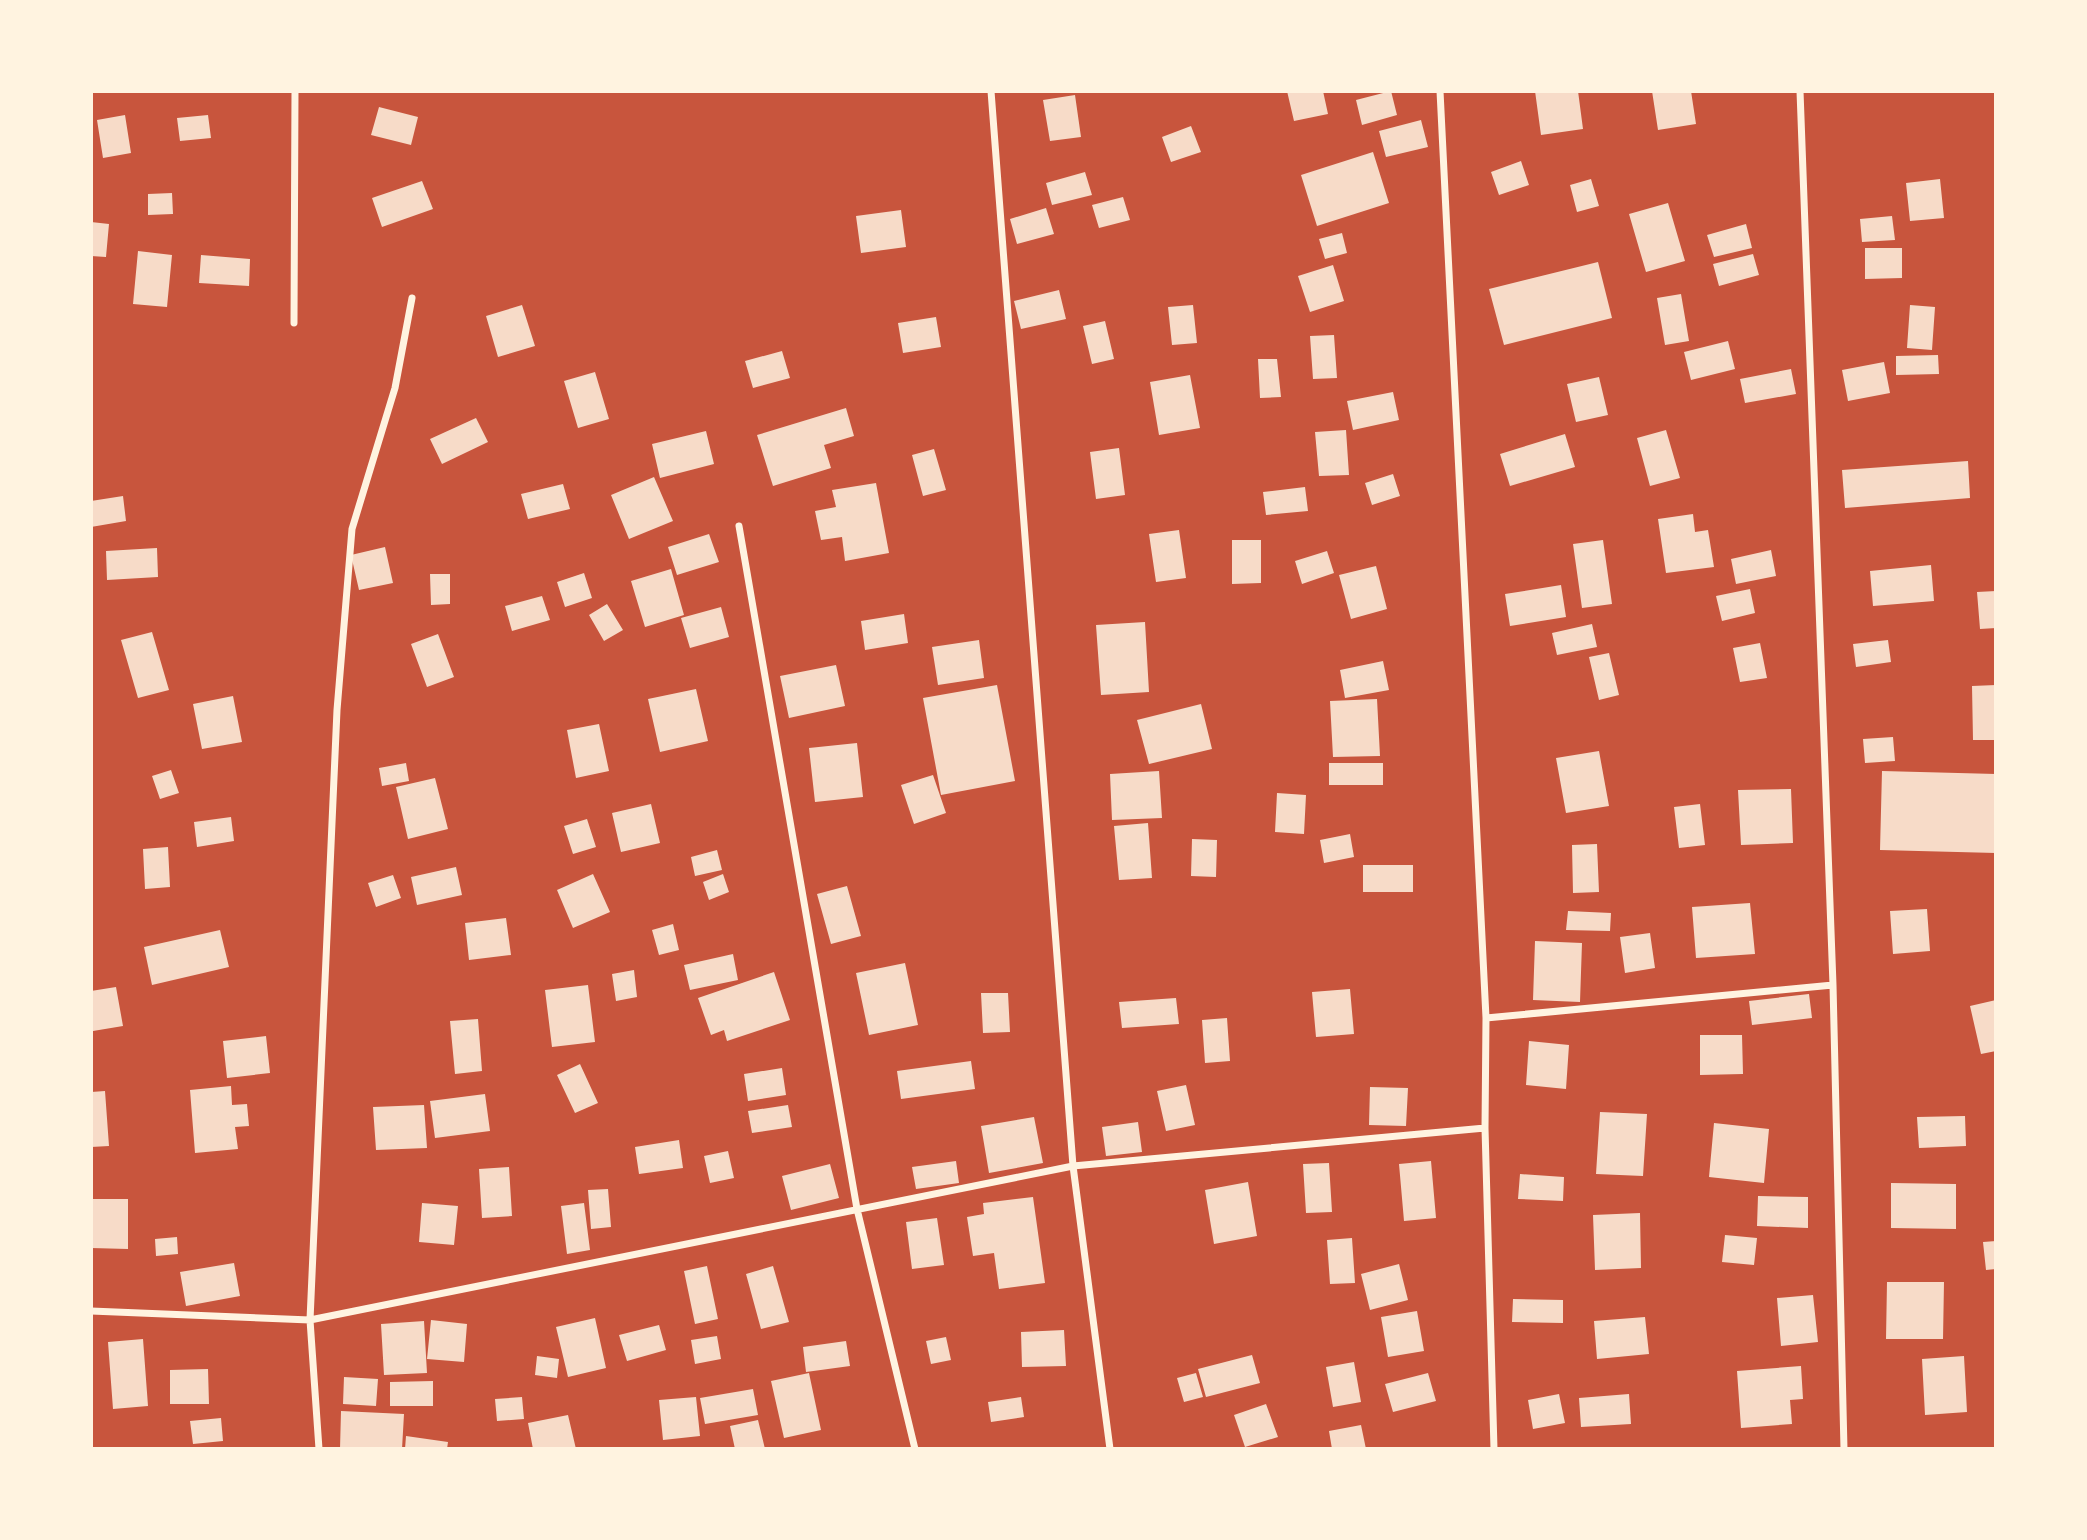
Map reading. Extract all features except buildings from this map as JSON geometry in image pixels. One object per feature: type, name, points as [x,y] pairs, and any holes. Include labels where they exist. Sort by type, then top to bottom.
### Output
[{"type":"street","points":[[294,323],[295,91]]},
{"type":"street","points":[[991,91],[1073,1166],[1110,1449]]},
{"type":"street","points":[[1440,91],[1486,1018],[1485,1128],[1494,1449]]},
{"type":"street","points":[[1800,91],[1833,985],[1844,1449]]},
{"type":"street","points":[[319,1449],[310,1320],[337,710],[352,529],[395,388],[412,298]]},
{"type":"street","points":[[739,526],[857,1209],[915,1449]]},
{"type":"street","points":[[1486,1018],[1833,985]]},
{"type":"street","points":[[91,1311],[310,1320],[1073,1166],[1485,1128]]}]
